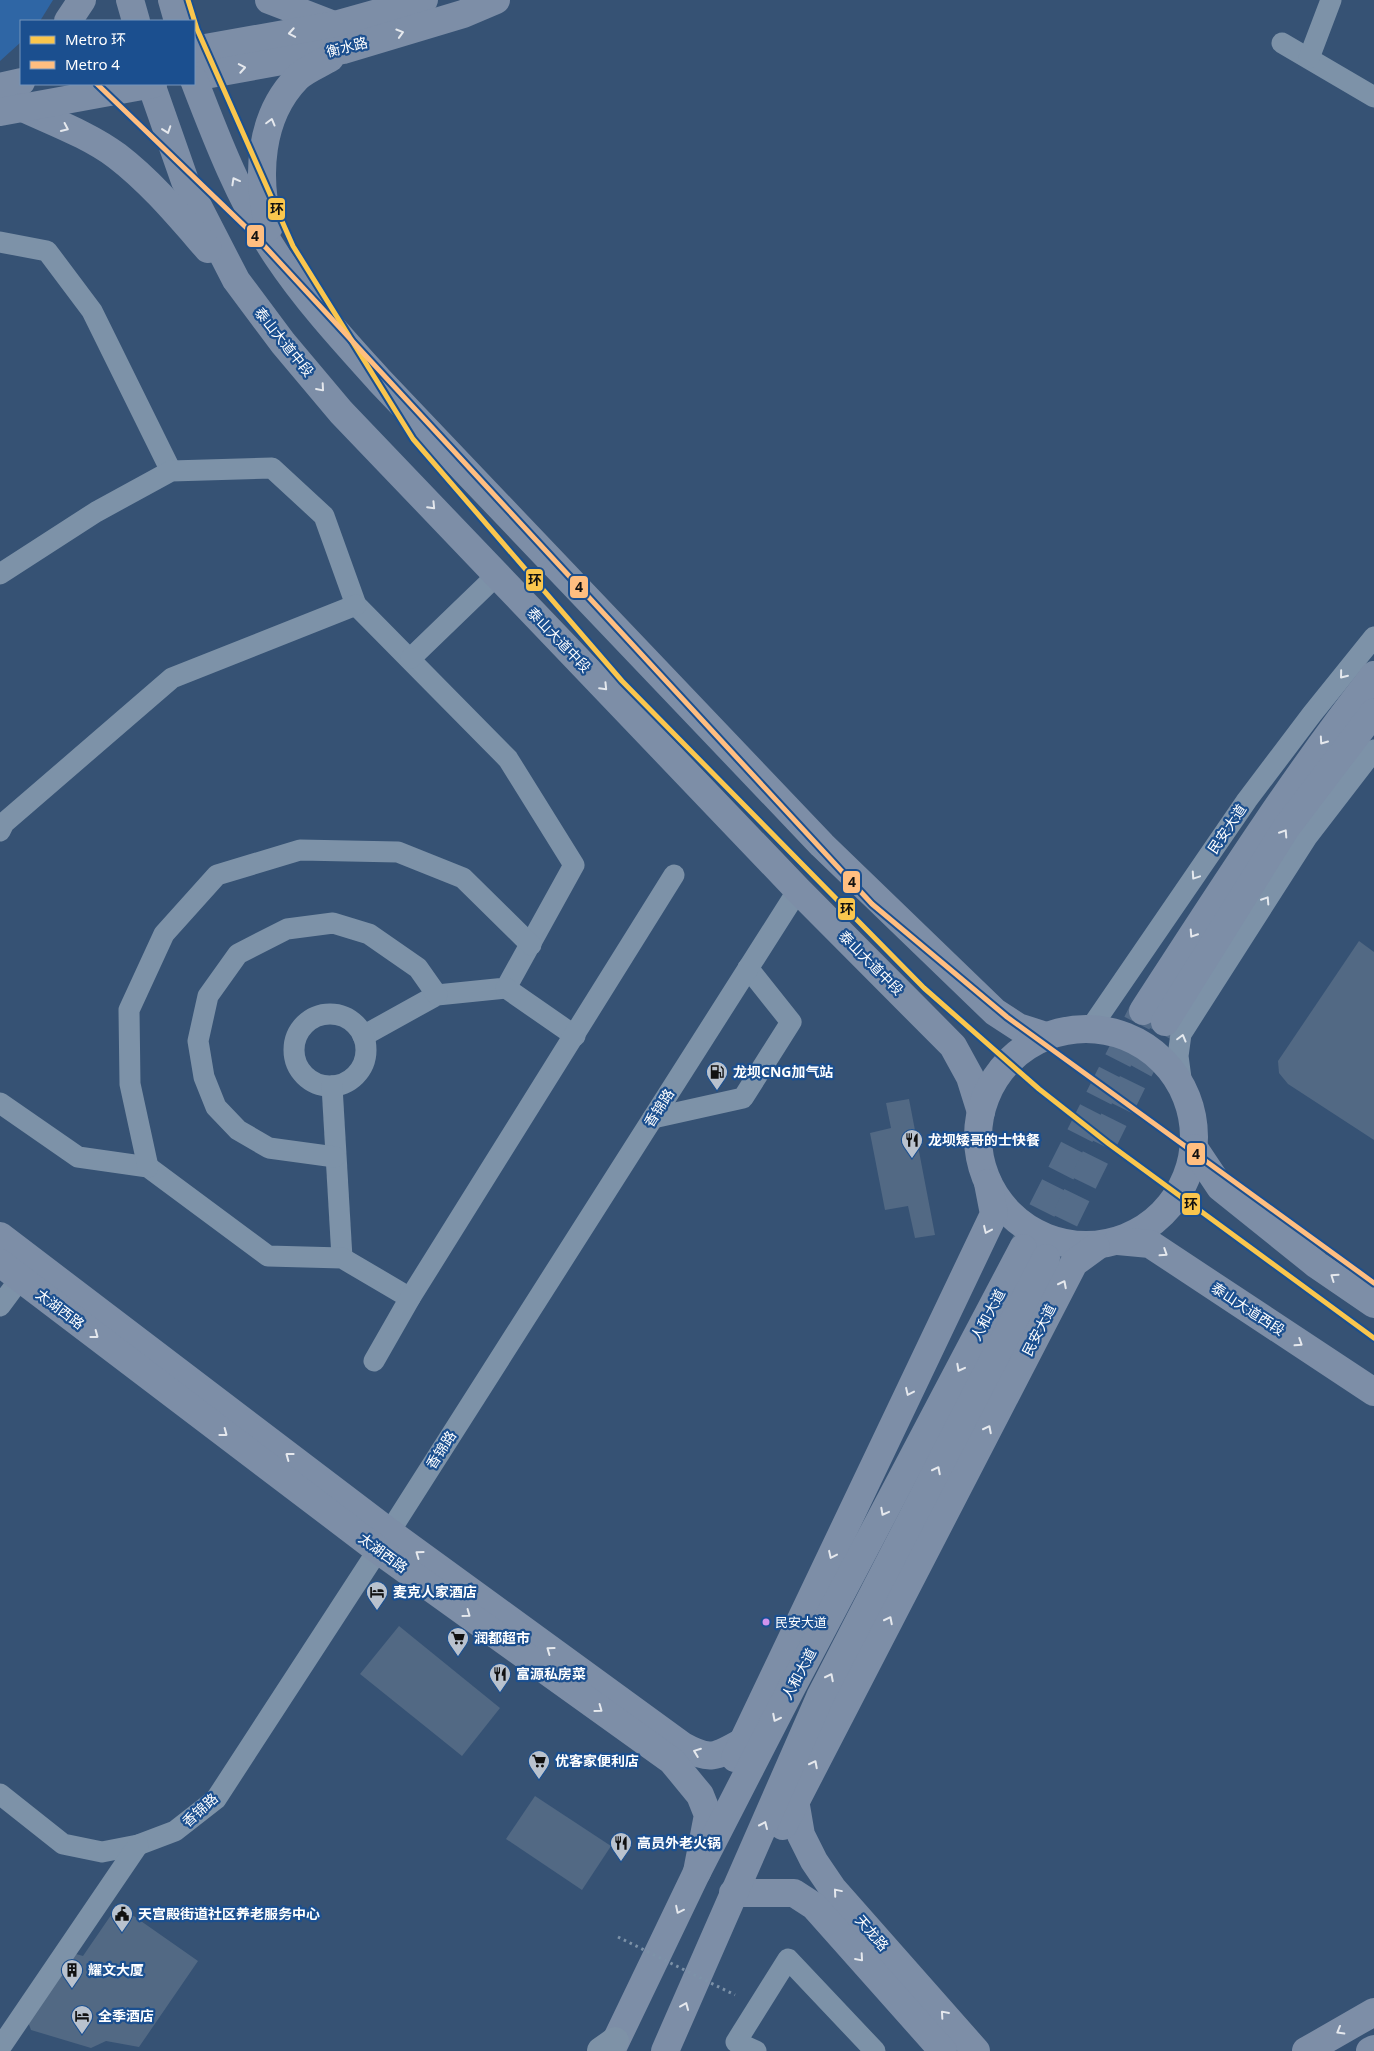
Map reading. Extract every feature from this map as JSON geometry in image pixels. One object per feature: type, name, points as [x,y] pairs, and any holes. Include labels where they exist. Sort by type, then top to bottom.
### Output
[{"type":"main road","points":[[69,20],[82,0]]},
{"type":"main road","points":[[130,0],[136,20]]},
{"type":"main road","points":[[172,0],[178,20]]},
{"type":"main road","points":[[269,0],[339,38],[298,77],[274,109],[262,153],[262,200],[276,255]]},
{"type":"main road","name":"衡水路","points":[[195,50],[339,38],[424,0]]},
{"type":"main road","name":"衡水路","points":[[195,78],[339,38],[463,14],[496,0]]},
{"type":"main road","points":[[195,81],[225,163],[276,255],[317,311],[379,380],[822,845],[994,1012],[1018,1027],[1046,1036]]},
{"type":"main road","points":[[12,91],[132,85]]},
{"type":"main road","name":"泰山大道中段","points":[[152,85],[184,181],[236,280],[283,343],[341,412],[798,890],[953,1046],[970,1077],[981,1112]]},
{"type":"main road","points":[[12,91],[116,156],[157,192],[236,280]]},
{"type":"main road","name":"民安大道","points":[[1374,675],[1330,731],[1270,815],[1154,1017],[1286,828],[1374,712]]},
{"type":"main road","points":[[697,1872],[708,1815],[994,1214],[978,1148],[981,1112],[995,1078],[1008,1061],[1025,1047],[1046,1036],[1068,1030],[1090,1029],[1113,1032],[1134,1040],[1153,1052],[1169,1067],[1182,1086],[1192,1116],[1194,1148],[1220,1187],[1317,1265],[1374,1304]]},
{"type":"main road","name":"民安大道","points":[[734,1893],[773,1847],[795,1800],[1074,1263],[1107,1244],[1138,1232],[1167,1210],[1186,1179],[1194,1148]]},
{"type":"main road","name":"泰山大道西段","points":[[988,1183],[1009,1213],[1028,1228],[1049,1239],[1072,1245],[1150,1244],[1374,1392]]},
{"type":"main road","name":"太湖西路","points":[[0,1236],[383,1541],[672,1761],[700,1795],[708,1815]]},
{"type":"main road","name":"人和大道","points":[[609,2048],[798,1676],[1034,1253],[820,1698],[666,2051]]},
{"type":"main road","name":"太湖西路","points":[[10,1271],[383,1541],[683,1746],[701,1756],[722,1754],[742,1742]]},
{"type":"main road","name":"天龙路","points":[[795,1800],[801,1835],[814,1861],[833,1889],[976,2051]]},
{"type":"main road","name":"天龙路","points":[[734,1893],[794,1894],[814,1906],[943,2051]]},
{"type":"main road","points":[[1306,2051],[1374,2012]]},
{"type":"main road","points":[[1370,2051],[1374,2049]]},
{"type":"street","points":[[1308,58],[1331,0]]},
{"type":"street","points":[[1282,43],[1374,97]]},
{"type":"street","points":[[0,242],[47,251],[92,311],[171,471]]},
{"type":"street","points":[[0,574],[96,512],[171,471],[272,468],[324,516],[356,605],[411,658],[508,759],[574,865],[506,988]]},
{"type":"street","points":[[411,658],[497,575]]},
{"type":"street","points":[[0,831],[4,823],[172,678],[356,605]]},
{"type":"street","name":"民安大道","points":[[1090,1029],[1247,800],[1312,714],[1374,637]]},
{"type":"street","points":[[1182,1086],[1178,1056],[1181,1034],[1307,837],[1374,750]]},
{"type":"street","points":[[148,1167],[130,1084],[128,1010],[164,934],[217,875],[300,850],[398,852],[463,878],[531,945]]},
{"type":"street","points":[[374,1362],[410,1298],[674,875]]},
{"type":"street","name":"香锦路","points":[[0,1794],[63,1844],[102,1852],[138,1845],[176,1831],[216,1799],[383,1541],[798,890]]},
{"type":"street","points":[[335,1157],[269,1148],[238,1130],[216,1107],[204,1078],[198,1041],[208,996],[238,954],[287,928],[333,923],[369,934],[378,940],[418,968],[437,995]]},
{"type":"street","points":[[653,1118],[743,1098],[791,1022],[748,968]]},
{"type":"street","points":[[364,1036],[437,995],[506,988],[575,1036]]},
{"type":"street","points":[[338,1014],[357,1026],[364,1036],[365,1058],[361,1069],[343,1084],[332,1086],[310,1081],[302,1073],[294,1052],[294,1041],[298,1031],[315,1016],[338,1014]]},
{"type":"street","points":[[332,1086],[342,1258]]},
{"type":"street","points":[[0,1104],[78,1157],[148,1167],[268,1256],[342,1258],[410,1298]]},
{"type":"street","points":[[0,1306],[10,1271]]},
{"type":"street","points":[[0,2048],[138,1845]]},
{"type":"street","points":[[756,2051],[736,2042],[788,1959],[875,2051]]},
{"type":"path","points":[[618,1937],[735,1995]]},
{"type":"shaded area","points":[[0,0],[53,0],[41,20],[20,20],[20,43],[0,61]]},
{"type":"building","points":[[1359,941],[1374,952],[1374,1140],[1288,1084],[1279,1073],[1278,1061]]},
{"type":"building","points":[[909,1099],[935,1235],[915,1238],[908,1206],[885,1210],[870,1133],[891,1128],[886,1103]]},
{"type":"building","points":[[399,1626],[500,1708],[462,1756],[360,1674]]},
{"type":"building","points":[[535,1796],[611,1846],[582,1890],[506,1839]]},
{"type":"building","points":[[118,1905],[198,1961],[139,2047],[106,2041],[91,2048],[31,2030],[28,2022],[76,1954],[83,1956]]},
{"type":"tunnel","points":[[1023,1248],[1143,1011]]},
{"type":"tunnel","points":[[1046,1258],[1133,1081],[1165,1022]]},
{"type":"metro line","name":"环","points":[[188,0],[194,20]]},
{"type":"metro line","name":"环","points":[[195,23],[293,246],[413,439],[622,681],[924,988],[1039,1089],[1109,1144],[1374,1338]]},
{"type":"metro line","name":"4","points":[[98,85],[258,239],[872,904],[1007,1017],[1374,1283]]},
{"type":"place","name":"龙坝CNG加气站","points":[[717,1091]]},
{"type":"place","name":"龙坝矮哥的士快餐","points":[[912,1159]]},
{"type":"place","name":"麦克人家酒店","points":[[377,1611]]},
{"type":"place","name":"民安大道","points":[[766,1622]]},
{"type":"place","name":"润都超市","points":[[458,1657]]},
{"type":"place","name":"富源私房菜","points":[[500,1693]]},
{"type":"place","name":"优客家便利店","points":[[539,1780]]},
{"type":"place","name":"高员外老火锅","points":[[621,1862]]},
{"type":"place","name":"天宫殿街道社区养老服务中心","points":[[122,1933]]},
{"type":"place","name":"耀文大厦","points":[[72,1989]]},
{"type":"place","name":"全季酒店","points":[[82,2035]]}]
